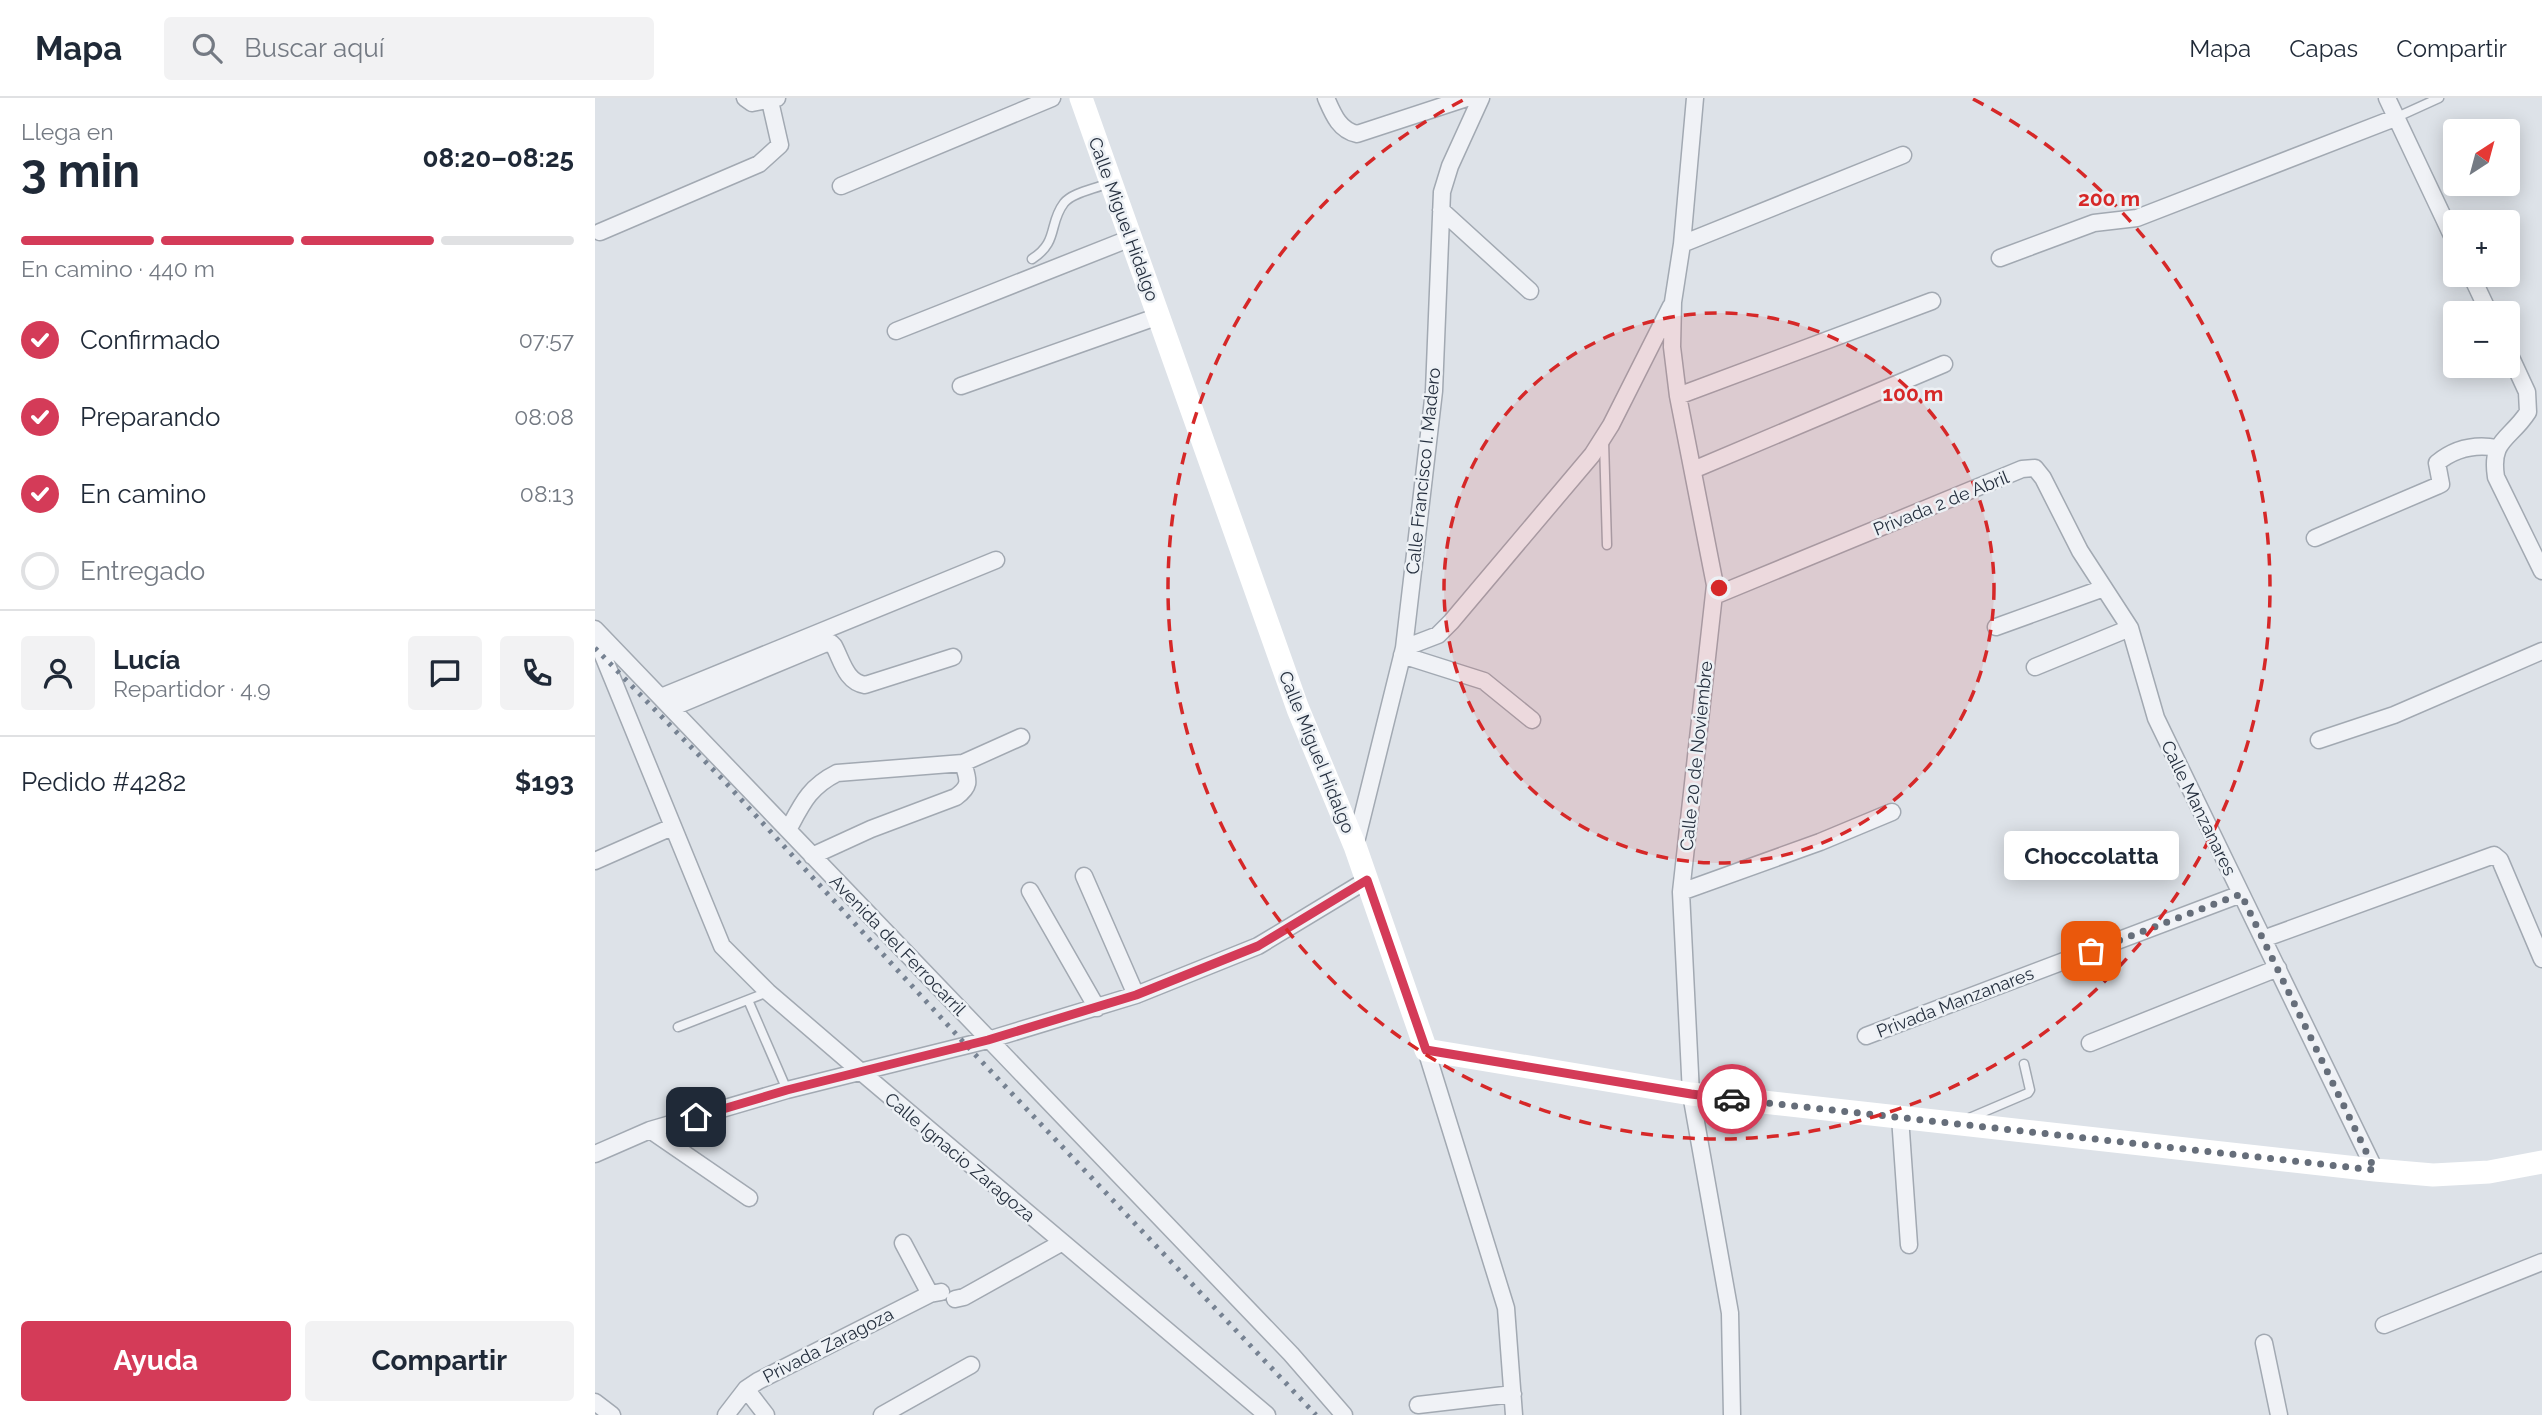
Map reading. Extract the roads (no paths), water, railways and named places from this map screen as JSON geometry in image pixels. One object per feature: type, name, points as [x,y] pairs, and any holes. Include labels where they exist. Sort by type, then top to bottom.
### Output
[{"type":"street","points":[[600,232],[758,164],[780,145],[773,99],[752,103],[745,98]]},
{"type":"street","points":[[841,186],[1052,98]]},
{"type":"street","name":"Calle Miguel Hidalgo","points":[[1081,98],[1298,709],[1355,846],[1426,1050],[1506,1308],[1514,1415]]},
{"type":"street","points":[[1325,98],[1338,123],[1348,132],[1357,134],[1467,98]]},
{"type":"street","name":"Calle Francisco I. Madero","points":[[1355,846],[1403,652],[1434,391],[1442,192],[1450,166],[1481,98]]},
{"type":"street","points":[[2387,98],[2443,217]]},
{"type":"street","name":"Calle 20 de Noviembre","points":[[1698,99],[1673,302],[1672,347],[1678,396],[1713,571],[1714,596],[1681,892],[1691,1094],[1730,1313],[1737,1415]]},
{"type":"street","points":[[2000,258],[2094,223],[2137,218],[2395,118]]},
{"type":"street","points":[[1682,244],[1903,155]]},
{"type":"street","points":[[1441,210],[1530,291]]},
{"type":"street","points":[[896,331],[1131,238]]},
{"type":"street","points":[[1678,396],[1932,300]]},
{"type":"street","points":[[1403,652],[1438,635],[1451,622],[1604,438],[1673,302]]},
{"type":"street","points":[[961,386],[1159,316]]},
{"type":"street","points":[[1693,470],[1944,364]]},
{"type":"street","points":[[2520,368],[2535,389],[2528,412],[2497,448],[2493,462],[2495,477],[2542,570]]},
{"type":"street","points":[[2315,538],[2441,484],[2437,463],[2443,458],[2482,445],[2497,448]]},
{"type":"street","name":"Privada 2 de Abril","points":[[1714,596],[2022,469],[2035,468],[2043,478],[2080,551],[2130,628]]},
{"type":"street","points":[[666,703],[996,560]]},
{"type":"street","points":[[1996,627],[2104,588]]},
{"type":"street","points":[[2035,667],[2130,628]]},
{"type":"street","name":"Calle Manzanares","points":[[2130,628],[2156,718],[2375,1170]]},
{"type":"street","name":"Avenida del Ferrocarril","points":[[595,629],[1291,1354],[1344,1415]]},
{"type":"street","name":"Calle Ignacio Zaragoza","points":[[595,636],[722,946],[768,992],[1267,1415]]},
{"type":"street","points":[[666,703],[824,644],[831,643],[850,678],[856,684],[865,685],[953,657]]},
{"type":"street","points":[[2319,740],[2394,715],[2542,651]]},
{"type":"street","points":[[1403,652],[1484,681],[1532,720]]},
{"type":"street","points":[[595,664],[613,683]]},
{"type":"street","points":[[787,830],[819,782],[837,773],[963,763],[1021,737]]},
{"type":"street","points":[[812,856],[871,829],[956,797],[965,790],[968,783],[963,763]]},
{"type":"street","points":[[1681,892],[1820,842],[1892,812]]},
{"type":"street","points":[[595,861],[671,827]]},
{"type":"street","points":[[2263,939],[2494,855],[2500,860],[2542,959]]},
{"type":"street","points":[[1084,876],[1136,995]]},
{"type":"street","points":[[595,1154],[650,1130],[787,1090],[988,1040],[1136,995],[1258,946],[1367,880]]},
{"type":"street","points":[[1030,891],[1097,1007]]},
{"type":"street","name":"Privada Manzanares","points":[[1866,1036],[2241,894]]},
{"type":"street","points":[[2090,1043],[2278,968]]},
{"type":"street","points":[[1426,1050],[1691,1094],[2375,1170],[2433,1175],[2489,1172],[2542,1162]]},
{"type":"street","points":[[1900,1117],[1909,1245]]},
{"type":"street","points":[[650,1130],[749,1198]]},
{"type":"street","name":"Privada Zaragoza","points":[[726,1415],[746,1389],[809,1354],[942,1295],[964,1297],[1061,1242]]},
{"type":"street","points":[[903,1243],[942,1295]]},
{"type":"street","points":[[2384,1325],[2542,1262]]},
{"type":"street","points":[[2264,1343],[2279,1415]]},
{"type":"street","points":[[882,1415],[971,1366]]},
{"type":"street","points":[[746,1389],[766,1415]]},
{"type":"street","points":[[1418,1405],[1513,1394]]},
{"type":"street","points":[[595,1402],[612,1415]]},
{"type":"lane","points":[[2395,118],[2439,98]]},
{"type":"lane","points":[[1032,259],[1048,246],[1064,204],[1071,197],[1111,181]]},
{"type":"lane","points":[[1604,438],[1607,545]]},
{"type":"lane","points":[[678,1027],[768,992]]},
{"type":"lane","points":[[748,1000],[787,1090]]},
{"type":"lane","points":[[1958,1124],[2028,1093],[2031,1090],[2024,1064]]},
{"type":"railway","points":[[595,648],[726,783],[967,1046],[1316,1415]]},
{"type":"place","name":"Choccolatta","points":[[2091,951]]}]
